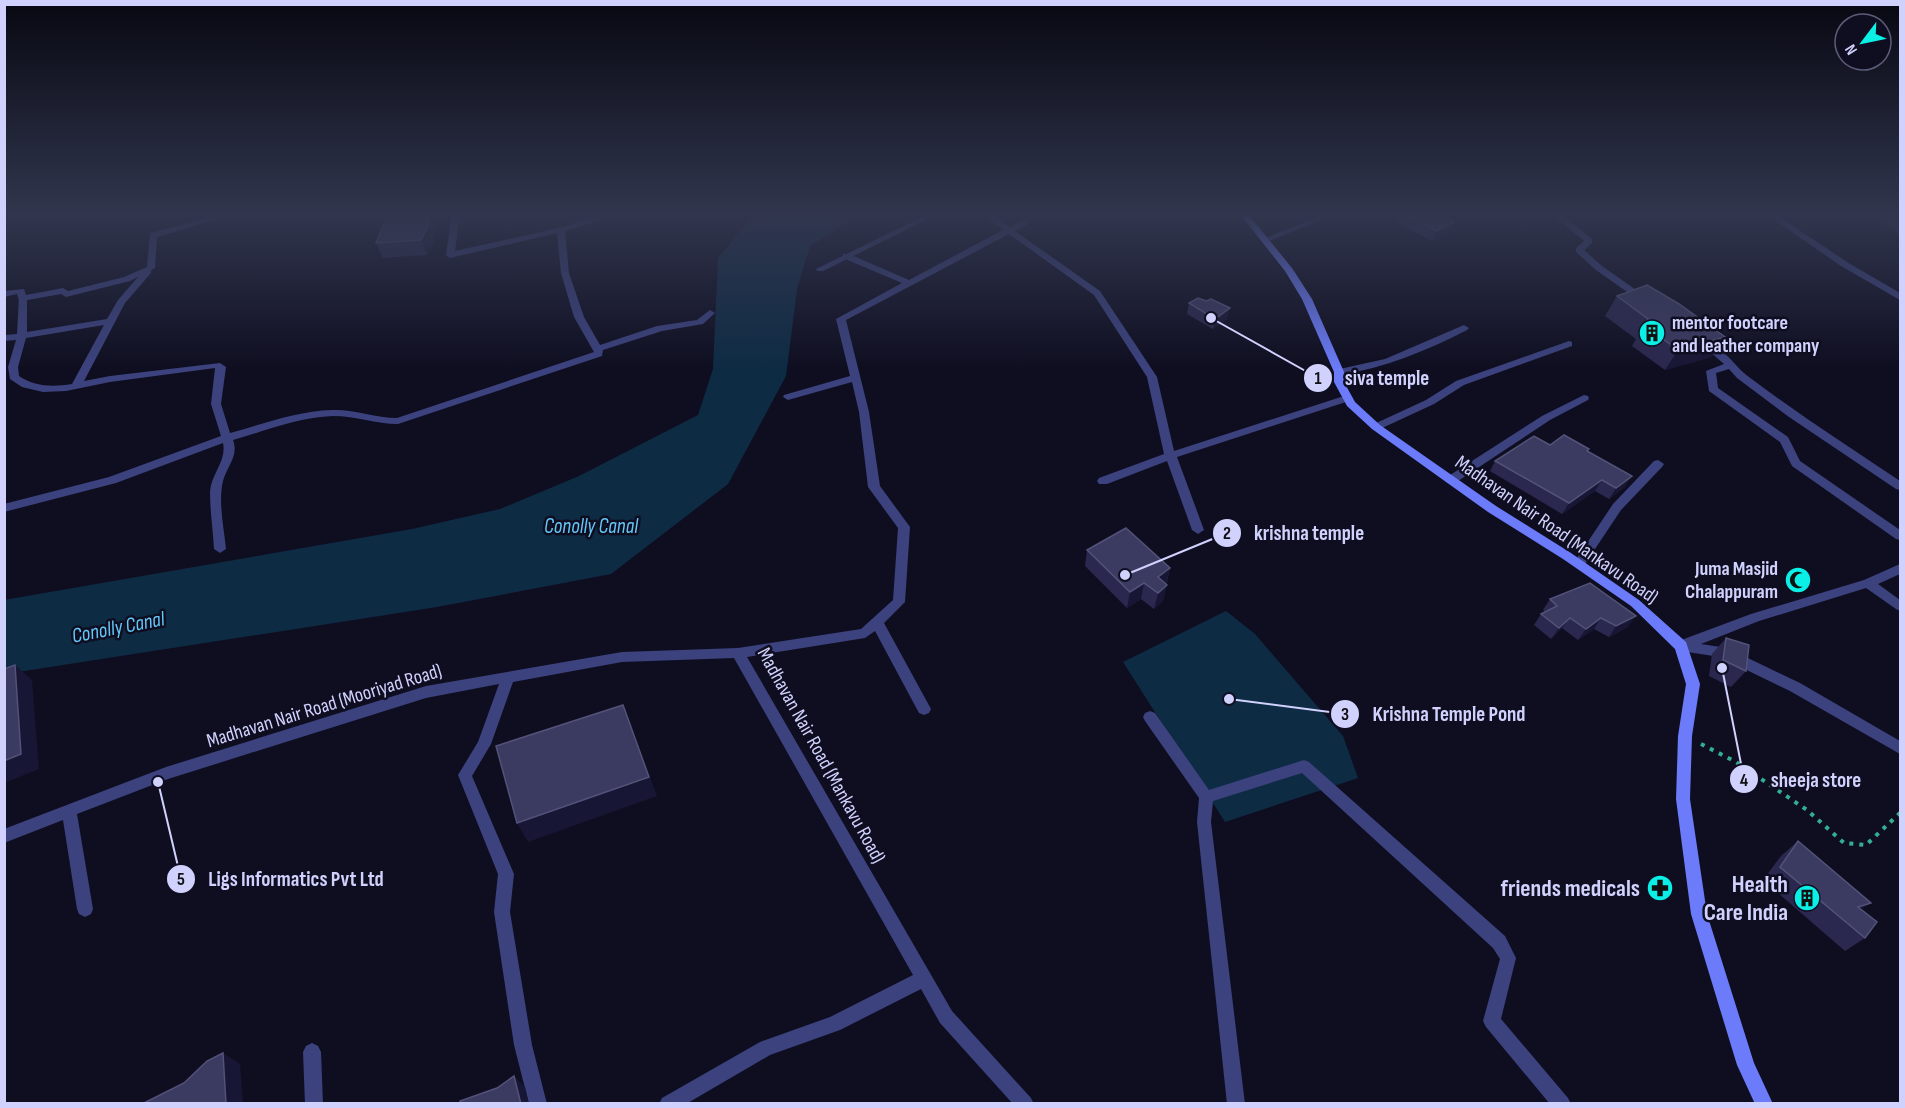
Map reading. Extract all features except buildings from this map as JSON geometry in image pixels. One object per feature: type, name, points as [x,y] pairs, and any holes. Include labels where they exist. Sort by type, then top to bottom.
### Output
[{"type":"main road","name":"Madhavan Nair Road (Mankavu Road)","points":[[1285,266],[1307,299],[1339,372],[1339,381],[1358,412],[1376,428],[1451,480],[1635,603],[1681,646],[1693,684],[1685,736],[1683,799],[1699,914],[1746,1065],[1764,1104]]},
{"type":"street","points":[[76,386],[120,302],[151,266]]},
{"type":"street","points":[[4,508],[112,480],[227,438],[304,416],[357,414],[384,421],[398,421],[595,356],[599,354],[598,349],[579,317],[564,266]]},
{"type":"street","points":[[820,269],[827,266]]},
{"type":"street","points":[[869,266],[909,283]]},
{"type":"street","name":"Madhavan Nair Road (Mankavu Road)","points":[[942,266],[842,319],[864,412],[874,487],[904,526],[899,602],[865,633],[738,653],[946,1017],[1025,1104]]},
{"type":"street","points":[[1057,266],[1096,293],[1152,377],[1167,446],[1198,530]]},
{"type":"street","points":[[1596,266],[1655,306]]},
{"type":"street","points":[[1847,266],[1900,297]]},
{"type":"street","points":[[22,298],[63,291],[66,294],[82,291],[148,271]]},
{"type":"street","points":[[4,294],[21,291],[22,336],[13,367],[14,377],[26,385],[43,389],[76,386],[216,365],[221,367],[216,404],[230,446],[228,460],[218,479],[216,492],[220,549]]},
{"type":"street","points":[[598,349],[638,334],[700,322],[710,314]]},
{"type":"street","points":[[4,338],[111,321]]},
{"type":"street","points":[[1339,372],[1371,368],[1403,358],[1464,328]]},
{"type":"street","points":[[1697,337],[1722,355],[1741,376],[1793,415],[1900,486]]},
{"type":"street","points":[[1376,428],[1430,402],[1460,383],[1569,344]]},
{"type":"street","points":[[1731,365],[1711,370],[1713,389],[1784,440],[1796,463],[1900,536]]},
{"type":"street","points":[[788,397],[856,378]]},
{"type":"street","points":[[1102,481],[1172,455],[1348,398]]},
{"type":"street","points":[[1451,480],[1546,418],[1584,398]]},
{"type":"street","points":[[1579,564],[1617,507],[1658,464]]},
{"type":"street","points":[[1681,646],[1755,617],[1868,583],[1900,569]]},
{"type":"street","points":[[1868,583],[1900,606]]},
{"type":"street","points":[[877,622],[924,709]]},
{"type":"street","points":[[1681,646],[1722,652],[1795,687],[1900,748]]},
{"type":"street","name":"Madhavan Nair Road (Mooriyad Road)","points":[[4,836],[166,773],[426,692],[622,657],[738,653]]},
{"type":"street","points":[[508,677],[484,744],[465,775],[506,874],[502,912],[523,1045],[538,1104]]},
{"type":"street","points":[[1150,717],[1206,797],[1204,822],[1236,1104]]},
{"type":"street","points":[[1206,797],[1304,766],[1499,942],[1508,958],[1492,1021],[1562,1104]]},
{"type":"street","points":[[69,811],[85,909]]},
{"type":"street","points":[[668,1104],[766,1048],[834,1024],[924,978]]},
{"type":"street","points":[[312,1052],[314,1104]]},
{"type":"path","points":[[1685,736],[1736,762],[1764,780],[1807,810],[1844,843],[1866,845],[1900,813]]},
{"type":"water","name":"Conolly Canal","points":[[718,266],[804,266],[797,289],[786,376],[728,484],[611,574],[437,607],[5,674],[4,600],[412,529],[500,509],[579,476],[698,415],[713,369]]},
{"type":"water","points":[[1226,611],[1255,634],[1343,736],[1358,778],[1225,822],[1123,662]]},
{"type":"place","name":"siva temple","points":[[1211,318]]},
{"type":"place","name":"mentor footcare and leather company","points":[[1652,333]]},
{"type":"place","name":"krishna temple","points":[[1125,575]]},
{"type":"place","name":"Juma Masjid Chalappuram","points":[[1798,580]]},
{"type":"place","name":"sheeja store","points":[[1722,668]]},
{"type":"place","name":"Krishna Temple Pond","points":[[1229,699]]},
{"type":"place","name":"Ligs Informatics Pvt Ltd","points":[[158,782]]},
{"type":"place","name":"friends medicals","points":[[1660,888]]},
{"type":"place","name":"Health Care India","points":[[1807,898]]}]
